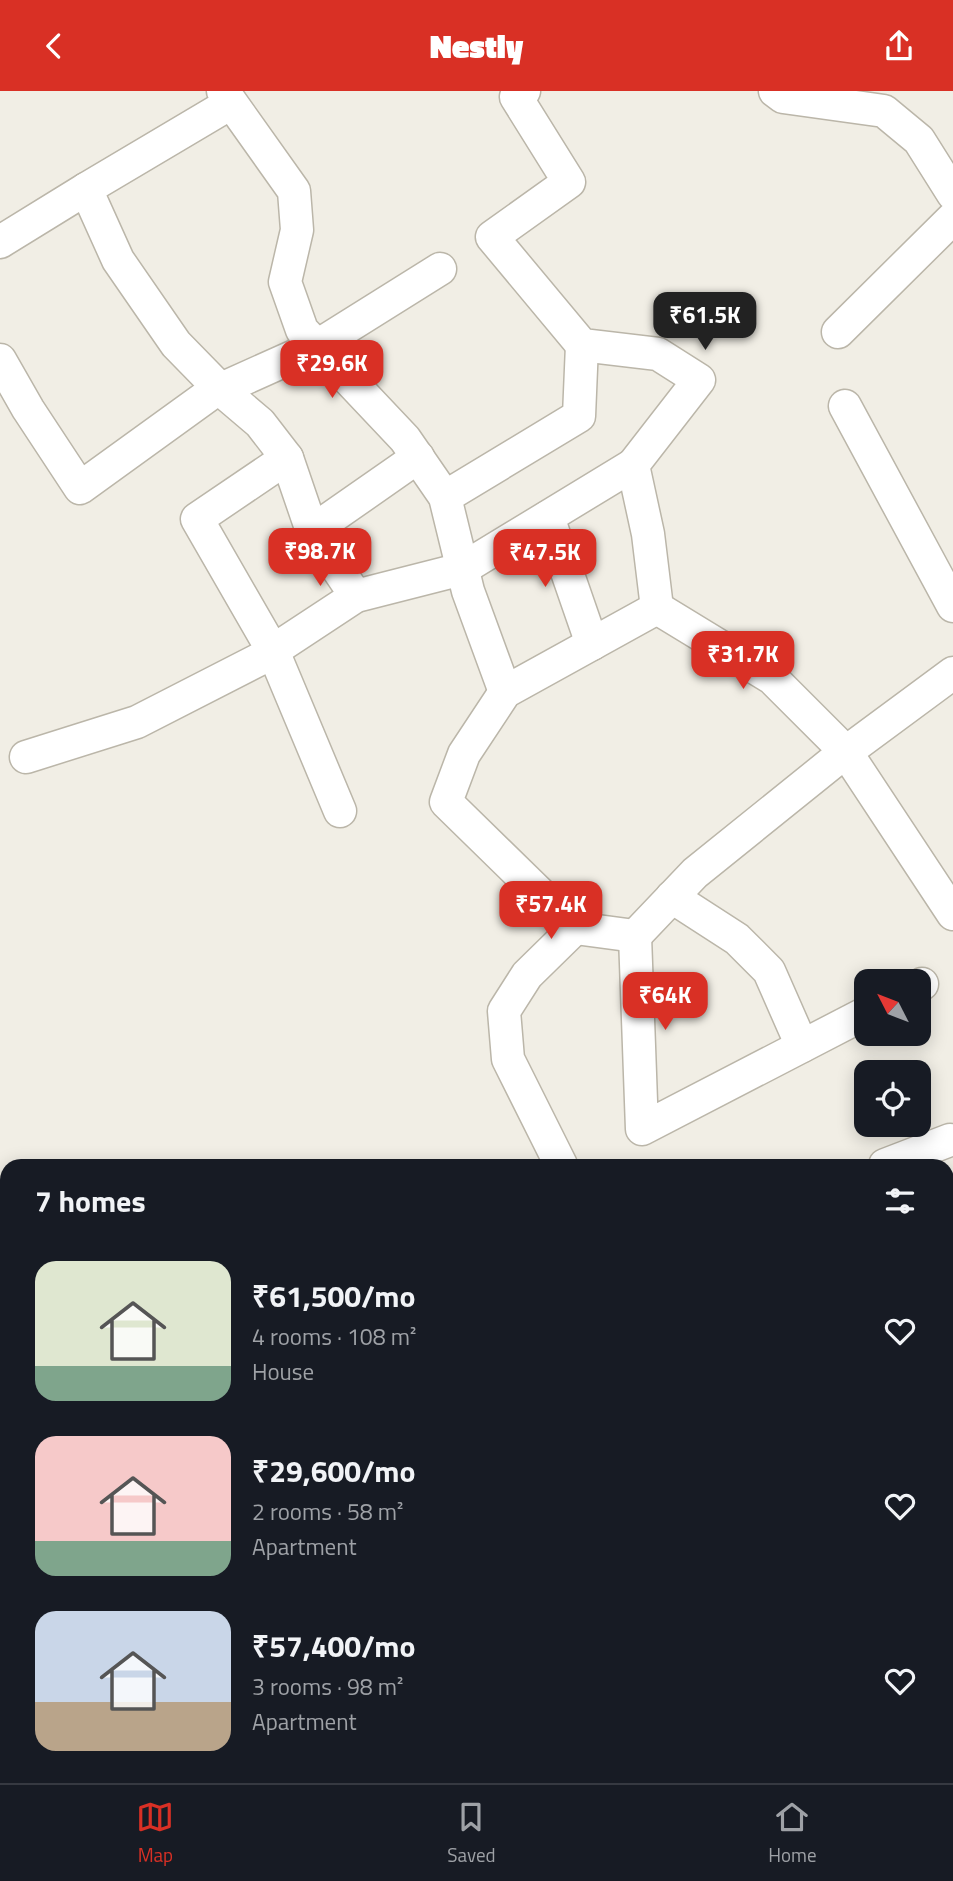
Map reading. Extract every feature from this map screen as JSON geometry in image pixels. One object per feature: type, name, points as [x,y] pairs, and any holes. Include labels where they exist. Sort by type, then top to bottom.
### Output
[{"type":"street","points":[[445,497],[579,416],[582,345],[492,237],[569,183],[516,97],[524,91]]},
{"type":"street","points":[[775,91],[783,97],[884,111],[919,140],[953,194]]},
{"type":"street","points":[[0,242],[227,97],[294,191],[297,230],[285,282],[302,330],[405,439],[445,497],[468,591],[505,692]]},
{"type":"street","points":[[86,189],[118,260],[176,344],[220,389],[260,423],[287,458],[313,531],[356,596]]},
{"type":"street","points":[[838,333],[953,218]]},
{"type":"street","points":[[0,360],[28,409],[80,488],[210,394],[317,346],[440,268]]},
{"type":"street","points":[[26,757],[137,722],[272,651],[356,596],[463,569],[633,465],[699,380],[658,355],[582,345]]},
{"type":"street","points":[[845,406],[953,606]]},
{"type":"street","points":[[313,531],[418,457]]},
{"type":"street","points":[[287,458],[197,519],[272,651],[340,811]]},
{"type":"street","points":[[633,465],[648,534],[657,608]]},
{"type":"street","points":[[548,517],[592,644]]},
{"type":"street","points":[[635,936],[575,928],[446,802],[464,754],[505,692],[657,608]]},
{"type":"street","points":[[657,608],[772,678],[846,752],[953,914]]},
{"type":"street","points":[[854,1019],[642,1129],[635,936],[695,873],[846,752],[953,673]]},
{"type":"street","points":[[672,898],[737,939],[769,971],[802,1046]]},
{"type":"street","points":[[558,1159],[508,1059],[504,1011],[527,975],[575,928]]},
{"type":"street","points":[[901,1159],[950,1140]]}]
